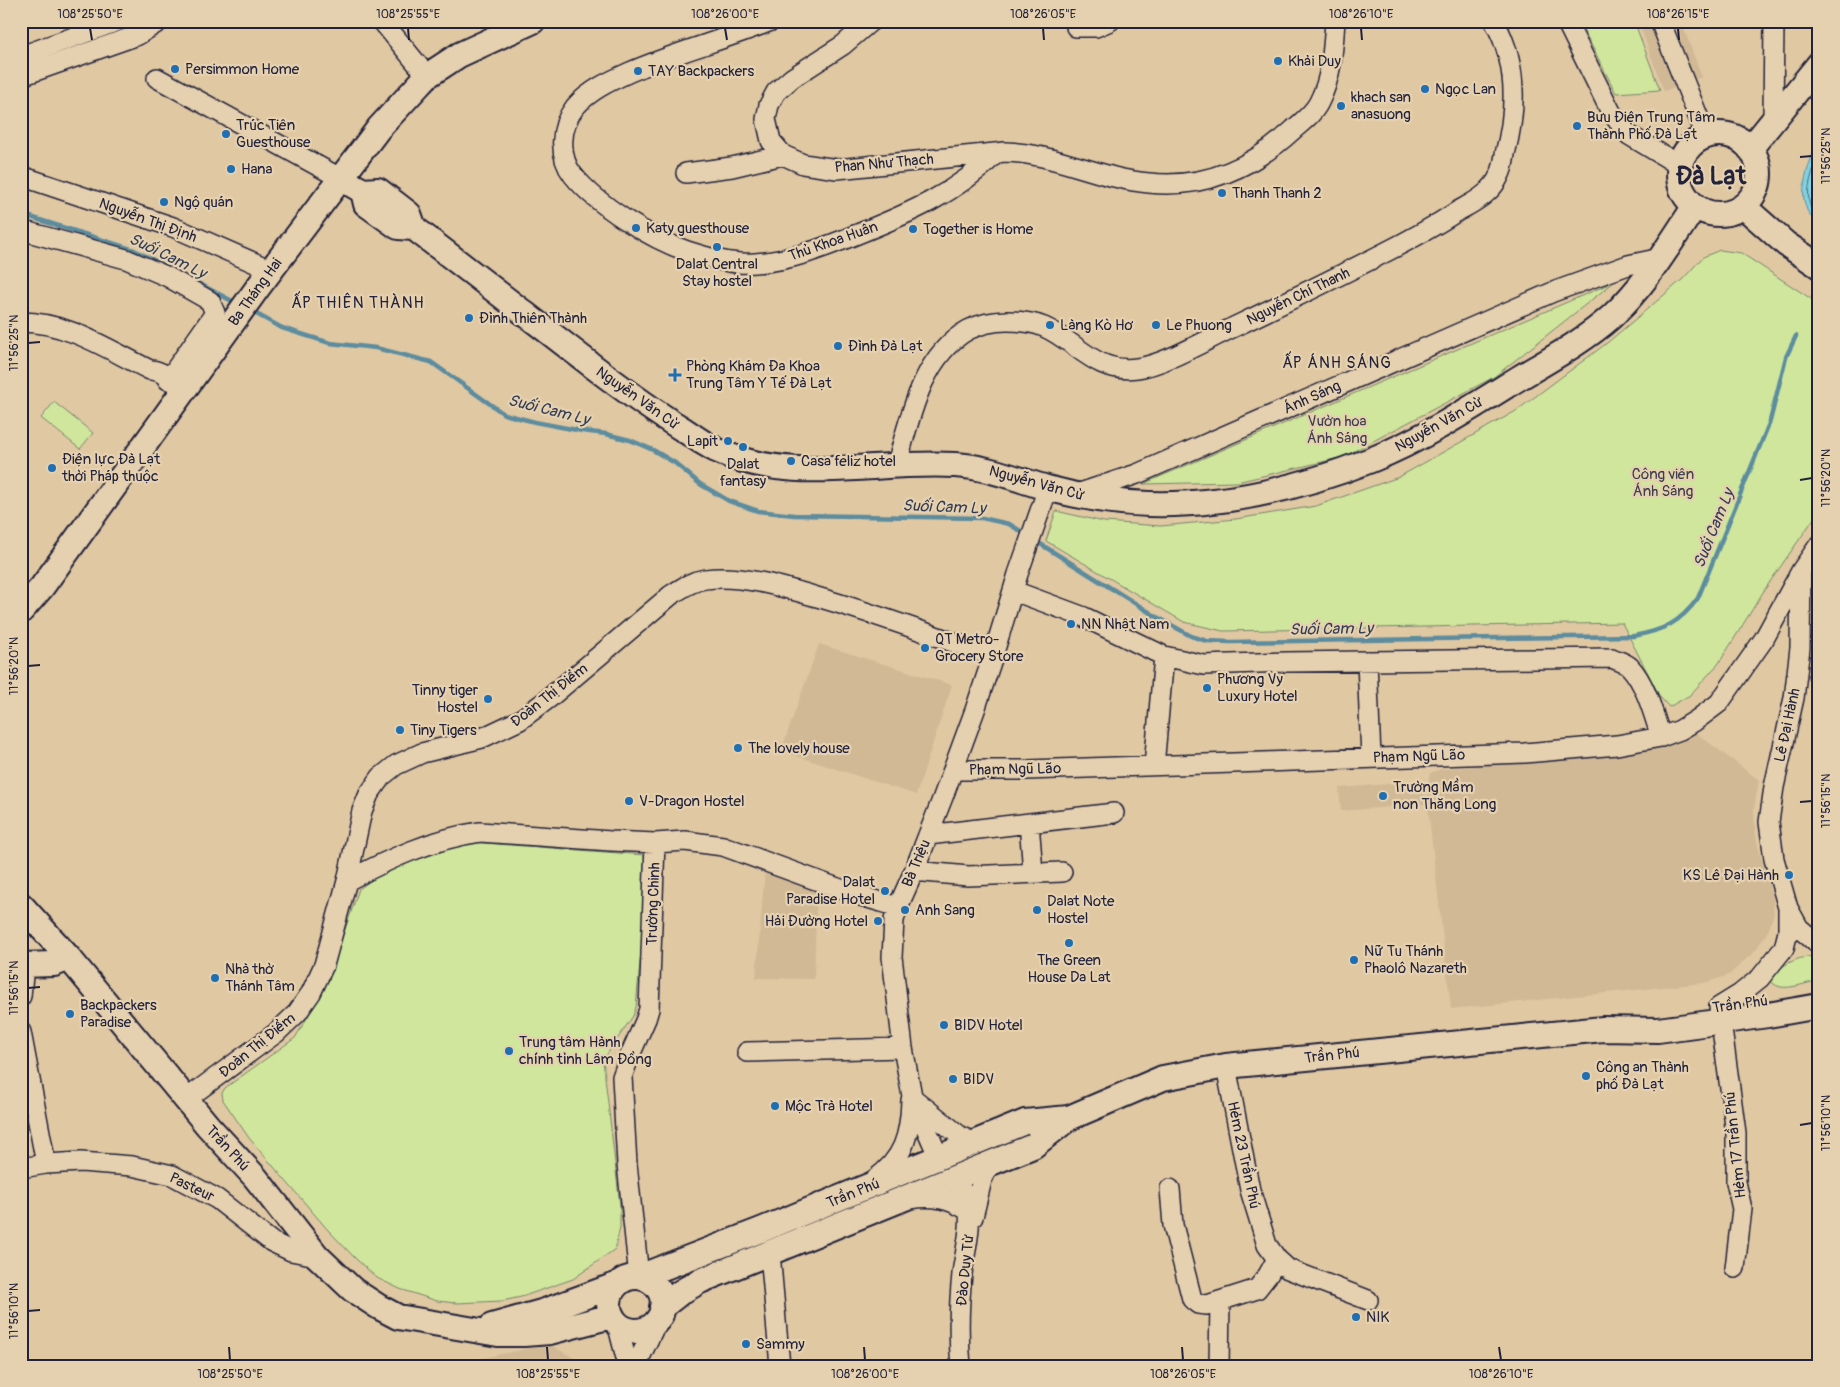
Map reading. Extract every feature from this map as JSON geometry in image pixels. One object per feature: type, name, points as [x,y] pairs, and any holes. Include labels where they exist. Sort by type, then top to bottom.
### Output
[{"type":"main road","name":"Ba Tháng Hai","points":[[21,611],[42,587],[90,522],[176,384],[232,325],[340,178],[380,128],[427,76],[458,55],[533,21]]},
{"type":"main road","points":[[1750,149],[1819,64]]},
{"type":"main road","points":[[1718,134],[1730,136],[1741,141],[1750,149],[1756,160],[1759,173],[1757,185],[1752,196],[1743,206],[1732,212],[1719,214],[1706,212],[1694,206],[1686,198],[1681,188],[1678,177],[1679,165],[1683,156],[1696,141],[1706,136],[1718,134]]},
{"type":"main road","name":"Nguyễn Văn Cừ","points":[[340,178],[363,191],[378,190],[409,214],[414,228],[615,383],[664,418],[713,448],[744,461],[779,469],[818,471],[897,464],[957,465],[995,470],[1074,495],[1148,504],[1212,501],[1264,493],[1293,486],[1372,460],[1447,422],[1552,358],[1610,318],[1647,277],[1694,206]]},
{"type":"main road","points":[[1743,206],[1786,244],[1819,266]]},
{"type":"main road","name":"Trần Phú","points":[[21,905],[68,958],[185,1100],[255,1177],[316,1256],[353,1290],[398,1317],[498,1334],[542,1333],[614,1319]]},
{"type":"main road","points":[[23,965],[54,964],[68,958]]},
{"type":"main road","name":"Trần Phú","points":[[1720,1015],[1819,990]]},
{"type":"main road","name":"Trần Phú","points":[[661,1311],[681,1292],[700,1281],[1033,1146],[1069,1118],[1163,1078],[1226,1066],[1603,1028],[1656,1015],[1787,1012],[1819,1006]]},
{"type":"main road","name":"Trần Phú","points":[[639,1277],[858,1191],[1025,1122],[1069,1118]]},
{"type":"main road","points":[[939,1158],[955,1178]]},
{"type":"main road","points":[[639,1277],[654,1284],[662,1299],[661,1311],[648,1327],[632,1330],[624,1328],[614,1319],[609,1308],[609,1300],[616,1286],[631,1278],[639,1277]]},
{"type":"main road","name":"Trần Phú","points":[[473,1331],[545,1311],[616,1286]]},
{"type":"street","points":[[21,56],[160,21]]},
{"type":"street","points":[[382,21],[427,76]]},
{"type":"street","name":"Thủ Khoa Huân","points":[[771,21],[663,58],[600,85],[575,107],[565,125],[562,148],[572,174],[606,205],[650,235],[686,251],[717,260],[754,264],[798,256],[903,216],[938,198],[973,176],[997,153]]},
{"type":"street","points":[[686,173],[732,167],[783,155],[771,141],[766,119],[769,105],[776,92],[792,78],[843,45],[871,21]]},
{"type":"street","points":[[1076,27],[1096,27],[1110,21]]},
{"type":"street","name":"Phan Như Thạch","points":[[783,155],[803,164],[837,169],[997,153],[1025,152],[1046,156],[1113,177],[1148,183],[1192,183],[1224,174],[1252,162],[1278,145],[1318,104],[1332,65],[1335,21]]},
{"type":"street","name":"Nguyễn Chí Thanh","points":[[897,464],[912,411],[928,373],[937,357],[950,343],[969,330],[994,321],[1016,321],[1041,325],[1060,335],[1096,362],[1114,368],[1138,368],[1172,357],[1316,288],[1422,234],[1486,194],[1500,176],[1513,112],[1514,83],[1511,66],[1506,47],[1494,21]]},
{"type":"street","points":[[1566,21],[1611,112],[1630,135],[1679,165]]},
{"type":"street","points":[[1660,21],[1706,136]]},
{"type":"street","points":[[1774,21],[1774,119]]},
{"type":"street","points":[[21,76],[132,28]]},
{"type":"street","points":[[157,78],[340,178]]},
{"type":"street","name":"Nguyễn Thị Định","points":[[21,176],[173,227],[265,278]]},
{"type":"street","points":[[21,230],[126,259],[168,277],[210,301],[215,313],[176,384],[166,375],[156,370],[150,370],[75,332],[31,322],[21,322]]},
{"type":"street","name":"Ánh Sáng","points":[[1074,495],[1136,474],[1553,292],[1628,265],[1661,258]]},
{"type":"street","name":"Bà Triệu","points":[[939,1158],[912,1096],[903,1048],[892,957],[893,931],[898,907],[953,770],[993,656],[1048,488]]},
{"type":"street","points":[[1801,570],[1819,545]]},
{"type":"street","name":"Phạm Ngũ Lão","points":[[953,770],[1028,770],[1525,753],[1617,745],[1661,737],[1695,721],[1719,703],[1764,639],[1801,570]]},
{"type":"street","name":"Lê Đại Hành","points":[[1801,570],[1800,648],[1794,698],[1774,788],[1769,822],[1774,859],[1788,908],[1799,928],[1819,945]]},
{"type":"street","name":"Đoàn Thị Điểm","points":[[185,1100],[276,1033],[297,1013],[311,992],[324,965],[347,881],[362,811],[369,794],[380,777],[396,765],[422,753],[482,738],[520,720],[548,699],[671,595],[694,582],[713,578],[783,587],[882,616],[993,656]]},
{"type":"street","points":[[1016,583],[1164,656],[1204,665],[1612,658],[1630,667],[1638,679],[1651,707],[1661,737]]},
{"type":"street","points":[[1154,766],[1164,656]]},
{"type":"street","points":[[1367,661],[1371,758]]},
{"type":"street","points":[[928,835],[1114,813]]},
{"type":"street","points":[[1029,822],[1033,872]]},
{"type":"street","name":"Trường Chinh","points":[[347,881],[387,860],[437,841],[458,835],[480,832],[655,843],[649,1009],[624,1069],[622,1082],[627,1164],[639,1277]]},
{"type":"street","points":[[655,843],[685,841],[723,846],[854,894],[898,907]]},
{"type":"street","points":[[914,871],[968,876],[1062,872]]},
{"type":"street","name":"Lê Đại Hành","points":[[1720,1015],[1740,994],[1760,978],[1784,948],[1788,932],[1788,908]]},
{"type":"street","points":[[21,996],[23,965]]},
{"type":"street","name":"Hẻm 17 Trần Phú","points":[[1720,1015],[1736,1132],[1736,1182],[1742,1209],[1735,1268]]},
{"type":"street","points":[[21,1032],[46,1164]]},
{"type":"street","points":[[747,1052],[903,1048]]},
{"type":"street","name":"Hẻm 23 Trần Phú","points":[[1226,1066],[1250,1190],[1267,1245],[1277,1259],[1288,1269],[1368,1300]]},
{"type":"street","points":[[912,1096],[960,1136],[975,1143]]},
{"type":"street","points":[[858,1191],[880,1175],[900,1153],[907,1138],[912,1096]]},
{"type":"street","name":"Pasteur","points":[[21,1168],[81,1162],[132,1166],[172,1175],[217,1199],[272,1242],[291,1251],[316,1256]]},
{"type":"street","points":[[970,1219],[982,1180],[990,1163]]},
{"type":"street","name":"Đào Duy Từ","points":[[955,1178],[962,1189],[970,1219],[962,1273],[959,1341],[961,1366]]},
{"type":"street","points":[[1170,1189],[1173,1225],[1192,1299],[1198,1304],[1207,1305],[1257,1289],[1277,1259]]},
{"type":"street","points":[[900,1200],[931,1197],[945,1199],[958,1204],[970,1219]]},
{"type":"street","points":[[768,1253],[771,1264],[780,1366]]},
{"type":"street","points":[[1218,1366],[1220,1301]]},
{"type":"street","points":[[636,1366],[661,1311]]},
{"type":"street","points":[[614,1319],[626,1358],[625,1366]]},
{"type":"shaded area","points":[[1638,21],[1681,21],[1702,77],[1664,91]]},
{"type":"shaded area","points":[[819,644],[952,685],[916,795],[781,751]]},
{"type":"shaded area","points":[[1695,732],[1759,780],[1754,809],[1755,828],[1773,900],[1774,913],[1769,929],[1756,950],[1729,975],[1704,983],[1451,1009],[1428,808],[1430,773],[1441,769],[1652,749]]},
{"type":"shaded area","name":"Trường Mầm non Thăng Long","points":[[1425,781],[1427,804],[1341,811],[1339,788]]},
{"type":"shaded area","points":[[765,869],[817,886],[814,979],[756,978]]},
{"type":"shaded area","points":[[549,1344],[588,1366],[476,1366],[478,1359]]},
{"type":"green space","points":[[1579,21],[1634,21],[1660,90],[1616,93]]},
{"type":"green space","name":"Công viên Ánh Sáng","points":[[1720,250],[1741,253],[1819,304],[1819,511],[1765,589],[1719,663],[1690,695],[1669,707],[1660,697],[1622,623],[1223,631],[1184,622],[1046,541],[1056,511],[1104,522],[1161,526],[1236,519],[1316,506],[1399,477],[1516,411],[1607,343],[1683,279],[1703,257]]},
{"type":"green space","name":"Vườn hoa Ánh Sáng","points":[[1614,282],[1494,377],[1343,457],[1237,482],[1143,484]]},
{"type":"green space","points":[[54,402],[93,433],[80,449],[41,418]]},
{"type":"green space","points":[[470,842],[645,855],[649,861],[636,1007],[633,1016],[603,1060],[620,1206],[620,1227],[615,1249],[573,1279],[521,1297],[502,1301],[456,1303],[437,1301],[400,1289],[377,1278],[328,1230],[249,1138],[223,1100],[222,1093],[225,1088],[295,1038],[324,990],[359,889],[376,877],[397,867],[456,843]]},
{"type":"green space","points":[[1819,956],[1819,981],[1788,987],[1782,987],[1772,982],[1772,976],[1788,964],[1805,957]]},
{"type":"water","points":[[1819,137],[1819,225],[1810,216],[1805,206],[1804,183]]},
{"type":"waterway","points":[[125,30],[141,23]]},
{"type":"waterway","name":"Suối Cam Ly","points":[[21,214],[134,250],[167,267]]},
{"type":"waterway","name":"Suối Cam Ly","points":[[190,279],[238,304]]},
{"type":"waterway","name":"Suối Cam Ly","points":[[249,310],[282,328],[330,343],[376,348],[431,362],[504,414],[535,422],[630,440],[653,450],[675,463],[700,484],[729,501],[758,511],[794,515],[982,518],[1009,524],[1027,535]]},
{"type":"waterway","name":"Suối Cam Ly","points":[[1034,540],[1157,617],[1191,636],[1207,641],[1634,636],[1645,634],[1663,628],[1678,619],[1685,614],[1698,598],[1770,421],[1786,357],[1796,336]]},
{"type":"place","name":"Khải Duy","points":[[1278,61]]},
{"type":"place","name":"Persimmon Home","points":[[175,69]]},
{"type":"place","name":"TAY Backpackers","points":[[638,71]]},
{"type":"place","name":"Ngọc Lan","points":[[1425,89]]},
{"type":"place","name":"khach san anasuong","points":[[1341,106]]},
{"type":"place","name":"Bưu Điện Trung Tâm Thành Phố Đà Lạt","points":[[1577,126]]},
{"type":"place","name":"Trúc Tiên Guesthouse","points":[[226,134]]},
{"type":"place","name":"Hana","points":[[231,169]]},
{"type":"place","name":"Thanh Thanh 2","points":[[1222,193]]},
{"type":"place","name":"Ngộ quán","points":[[164,202]]},
{"type":"place","name":"Katy guesthouse","points":[[636,228]]},
{"type":"place","name":"Together is Home","points":[[913,229]]},
{"type":"place","name":"Dalat Central Stay hostel","points":[[717,247]]},
{"type":"place","name":"Đình Thiên Thành","points":[[469,318]]},
{"type":"place","name":"Làng Kò Hơ","points":[[1050,325]]},
{"type":"place","name":"Le Phuong","points":[[1156,325]]},
{"type":"place","name":"Đình Đà Lạt","points":[[838,346]]},
{"type":"place","name":"Phòng Khám Đa Khoa Trung Tâm Y Tế Đà Lạt","points":[[675,375]]},
{"type":"place","name":"Lapit","points":[[728,441]]},
{"type":"place","name":"Dalat fantasy","points":[[743,447]]},
{"type":"place","name":"Casa feliz hotel","points":[[791,461]]},
{"type":"place","name":"Điện lực Đà Lạt thời Pháp thuộc","points":[[52,468]]},
{"type":"place","name":"NN Nhật Nam","points":[[1071,624]]},
{"type":"place","name":"QT Metro- Grocery Store","points":[[925,648]]},
{"type":"place","name":"Phương Vy Luxury Hotel","points":[[1207,688]]},
{"type":"place","name":"Tinny tiger Hostel","points":[[488,699]]},
{"type":"place","name":"Tiny Tigers","points":[[400,730]]},
{"type":"place","name":"The lovely house","points":[[738,748]]},
{"type":"place","name":"Trường Mầm non Thăng Long","points":[[1383,796]]},
{"type":"place","name":"V-Dragon Hostel","points":[[629,801]]},
{"type":"place","name":"KS Lê Đại Hành","points":[[1789,875]]},
{"type":"place","name":"Dalat Paradise Hotel","points":[[885,891]]},
{"type":"place","name":"Anh Sang","points":[[905,910]]},
{"type":"place","name":"Dalat Note Hostel","points":[[1037,910]]},
{"type":"place","name":"Hải Đường Hotel","points":[[878,921]]},
{"type":"place","name":"The Green House Da Lat","points":[[1069,943]]},
{"type":"place","name":"Nữ Tu Thánh Phaolô Nazareth","points":[[1354,960]]},
{"type":"place","name":"Nhà thờ Thánh Tâm","points":[[215,978]]},
{"type":"place","name":"Backpackers Paradise","points":[[70,1014]]},
{"type":"place","name":"BIDV Hotel","points":[[944,1025]]},
{"type":"place","name":"Trung tâm Hành chính tỉnh Lâm Đồng","points":[[509,1051]]},
{"type":"place","name":"Công an Thành phố Đà Lạt","points":[[1586,1076]]},
{"type":"place","name":"BIDV","points":[[953,1079]]},
{"type":"place","name":"Mộc Trà Hotel","points":[[775,1106]]},
{"type":"place","name":"NIK","points":[[1356,1317]]},
{"type":"place","name":"Sammy","points":[[746,1344]]},
{"type":"district","name":"Đà Lạt","points":[[1711,175]]},
{"type":"district","name":"ẤP THIÊN THÀNH","points":[[358,302]]},
{"type":"district","name":"ẤP ÁNH SÁNG","points":[[1337,362]]}]
